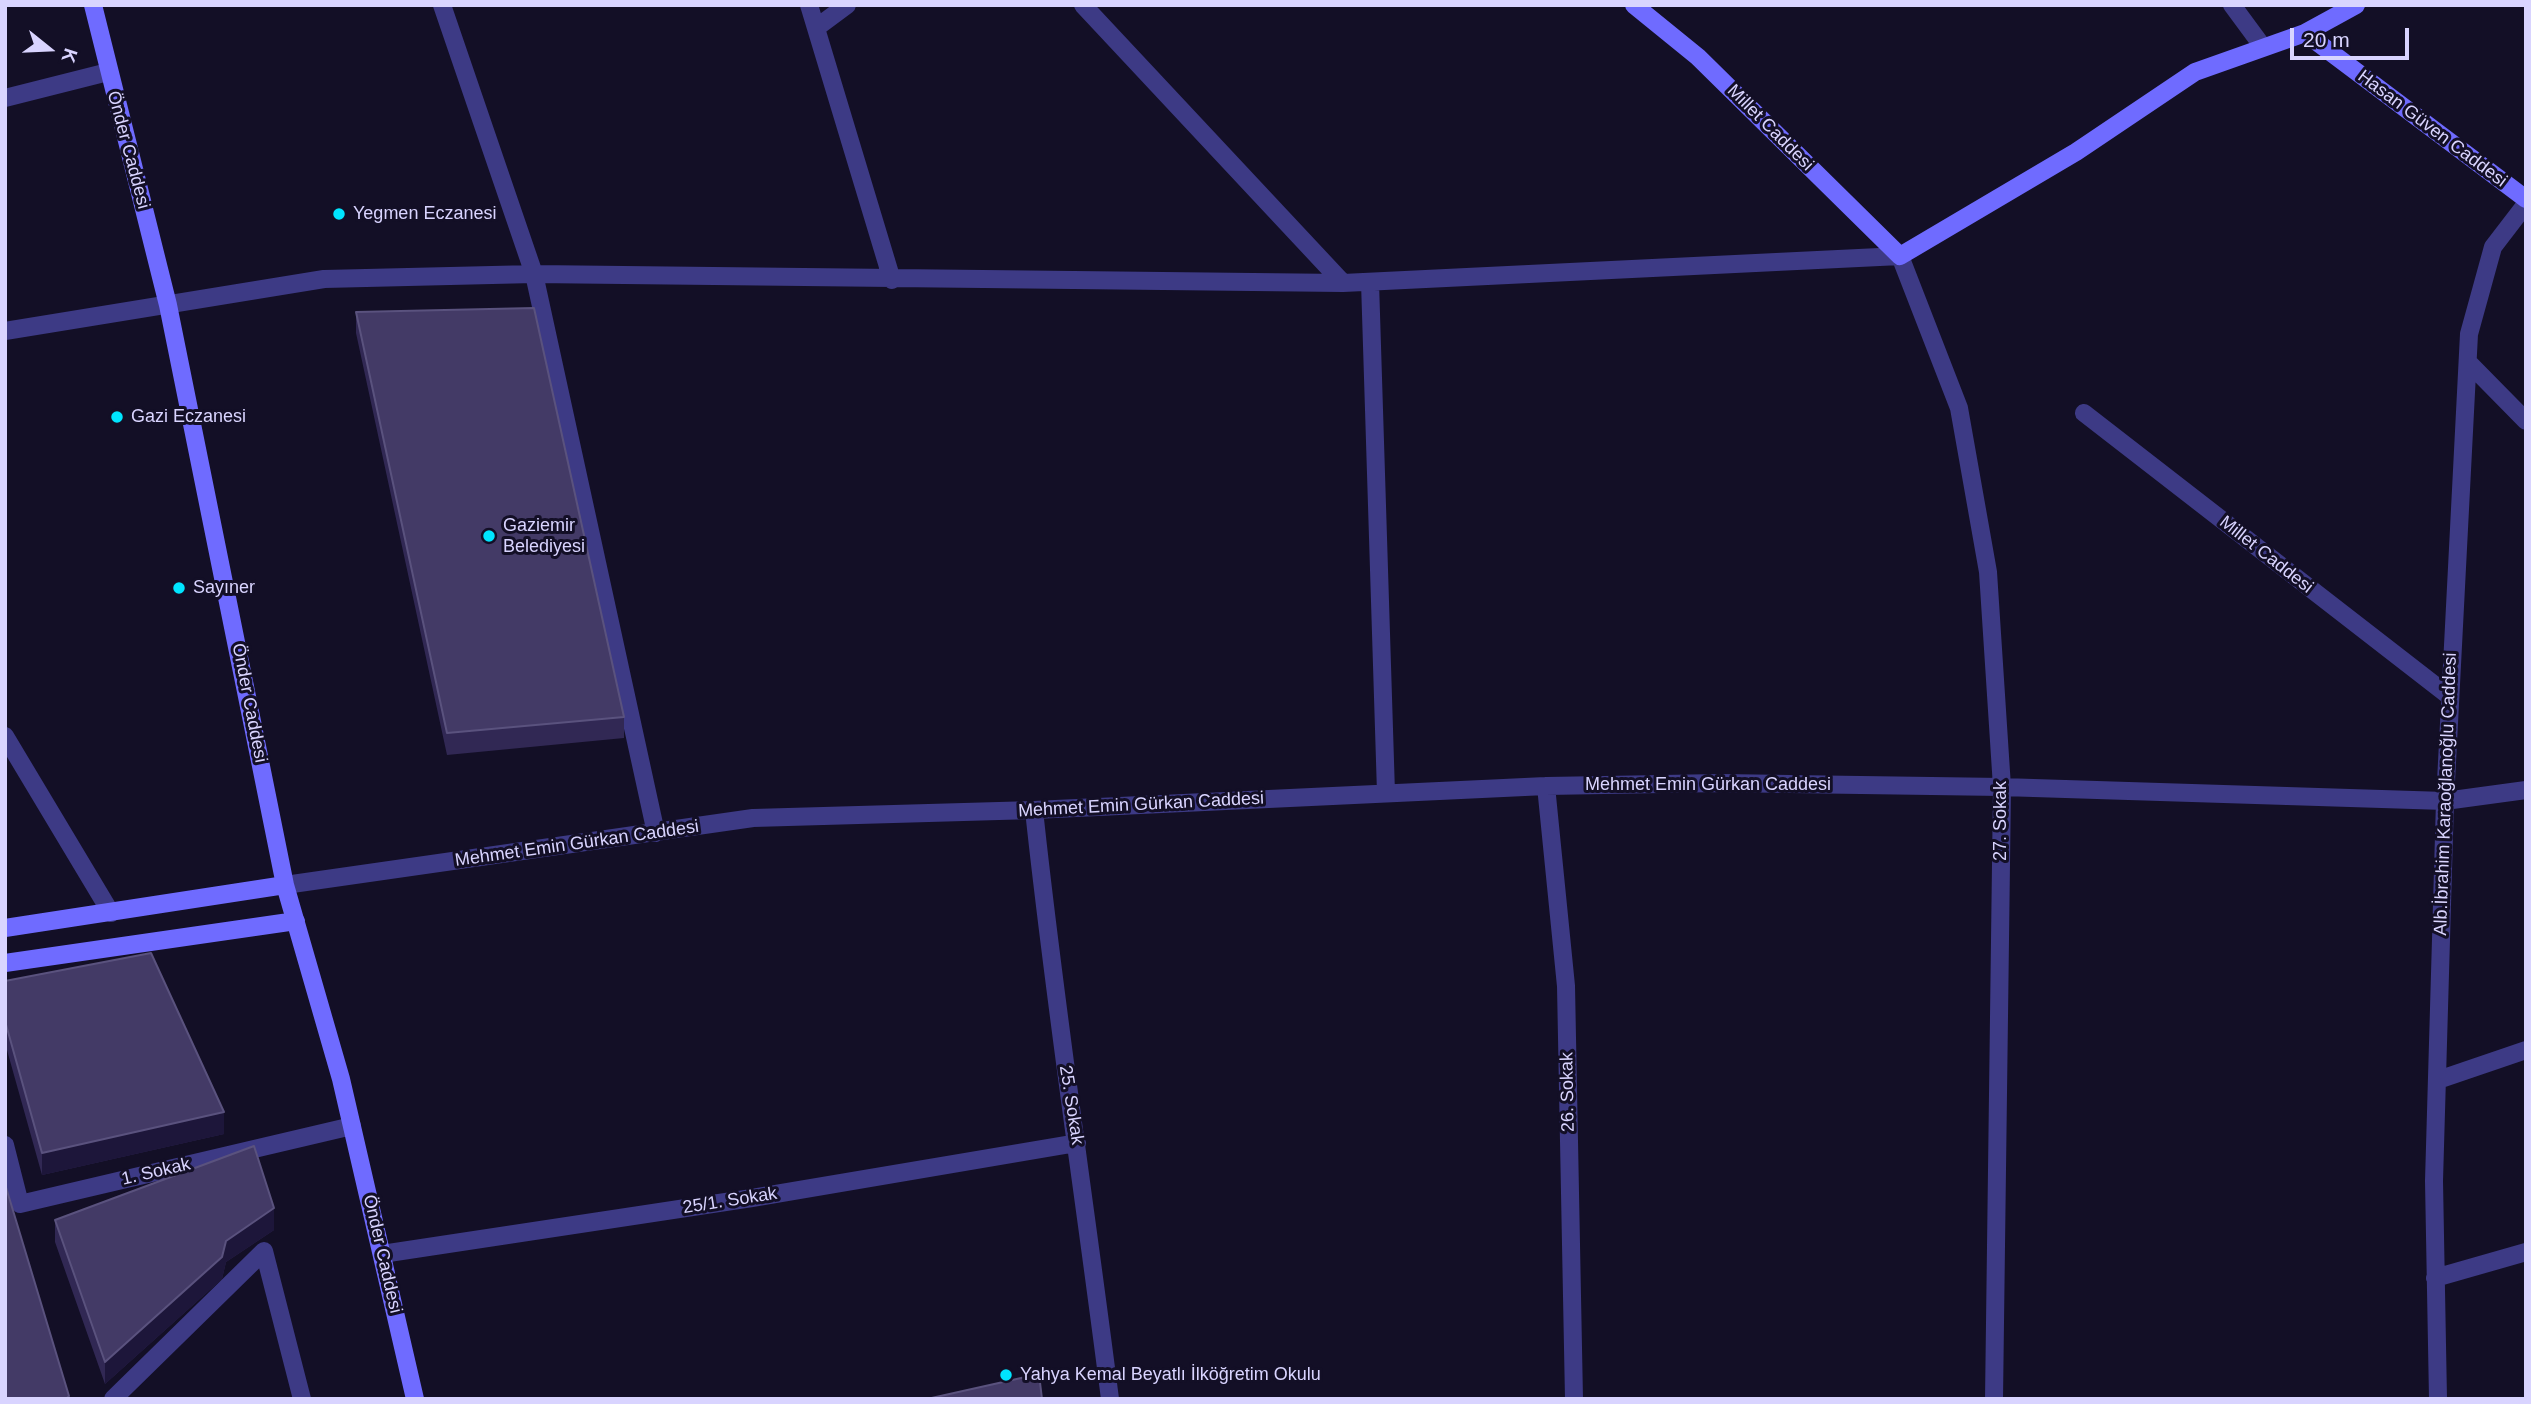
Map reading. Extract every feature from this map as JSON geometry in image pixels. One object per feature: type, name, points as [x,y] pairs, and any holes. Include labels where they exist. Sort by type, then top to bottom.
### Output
[{"type":"street","name":"Önder Caddesi","points":[[93,5],[168,305],[285,885],[352,1126],[415,1399]]},
{"type":"street","points":[[442,5],[534,274],[656,833]]},
{"type":"street","points":[[808,5],[892,280]]},
{"type":"street","points":[[816,28],[847,5]]},
{"type":"street","points":[[1083,5],[1343,283]]},
{"type":"street","name":"Millet Caddesi","points":[[1634,5],[1698,57],[1900,256]]},
{"type":"street","points":[[2232,5],[2263,47]]},
{"type":"street","points":[[5,331],[324,279],[534,274],[1343,283],[1900,256],[2076,152],[2194,72],[2305,33],[2356,5]]},
{"type":"street","name":"Hasan Güven Caddesi","points":[[2305,33],[2526,201]]},
{"type":"street","points":[[5,98],[108,72]]},
{"type":"street","name":"Alb.İbrahim Karaoğlanoğlu Caddesi","points":[[2438,1399],[2435,1278],[2448,696],[2469,334],[2493,247],[2526,201]]},
{"type":"street","name":"27. Sokak","points":[[1900,256],[1959,408],[1988,572],[2002,787],[1994,1399]]},
{"type":"street","points":[[1370,282],[1386,793]]},
{"type":"street","points":[[2468,362],[2526,421]]},
{"type":"street","name":"Millet Caddesi","points":[[2084,413],[2448,696]]},
{"type":"street","points":[[5,736],[111,913]]},
{"type":"street","name":"Mehmet Emin Gürkan Caddesi","points":[[285,885],[753,818],[1034,810],[1546,786],[1720,783],[2002,787],[2445,801],[2526,790]]},
{"type":"street","name":"26. Sokak","points":[[1546,786],[1566,986],[1574,1399]]},
{"type":"street","name":"25. Sokak","points":[[1034,810],[1055,1000],[1077,1143],[1110,1399]]},
{"type":"street","points":[[5,928],[285,885]]},
{"type":"street","points":[[5,964],[296,921]]},
{"type":"street","points":[[2438,1080],[2526,1050]]},
{"type":"street","name":"1. Sokak","points":[[5,1145],[20,1204],[352,1126]]},
{"type":"street","name":"25/1. Sokak","points":[[382,1254],[752,1198],[1077,1143]]},
{"type":"street","points":[[113,1399],[264,1251],[302,1399]]},
{"type":"street","points":[[2435,1278],[2526,1252]]},
{"type":"building","name":"Gaziemir Belediyesi","points":[[534,308],[624,717],[447,733],[356,312]]},
{"type":"building","points":[[151,953],[224,1112],[42,1153],[5,1021],[5,981]]},
{"type":"building","points":[[254,1146],[274,1208],[226,1241],[222,1257],[105,1362],[55,1220]]},
{"type":"building","points":[[5,1184],[69,1396],[66,1399],[5,1399]]},
{"type":"building","points":[[1039,1374],[1042,1399],[927,1399]]},
{"type":"place","name":"Yegmen Eczanesi","points":[[339,214]]},
{"type":"place","name":"Gazi Eczanesi","points":[[117,417]]},
{"type":"place","name":"Gaziemir Belediyesi","points":[[489,536]]},
{"type":"place","name":"Sayıner","points":[[179,588]]},
{"type":"place","name":"Yahya Kemal Beyatlı İlköğretim Okulu","points":[[1006,1375]]}]
